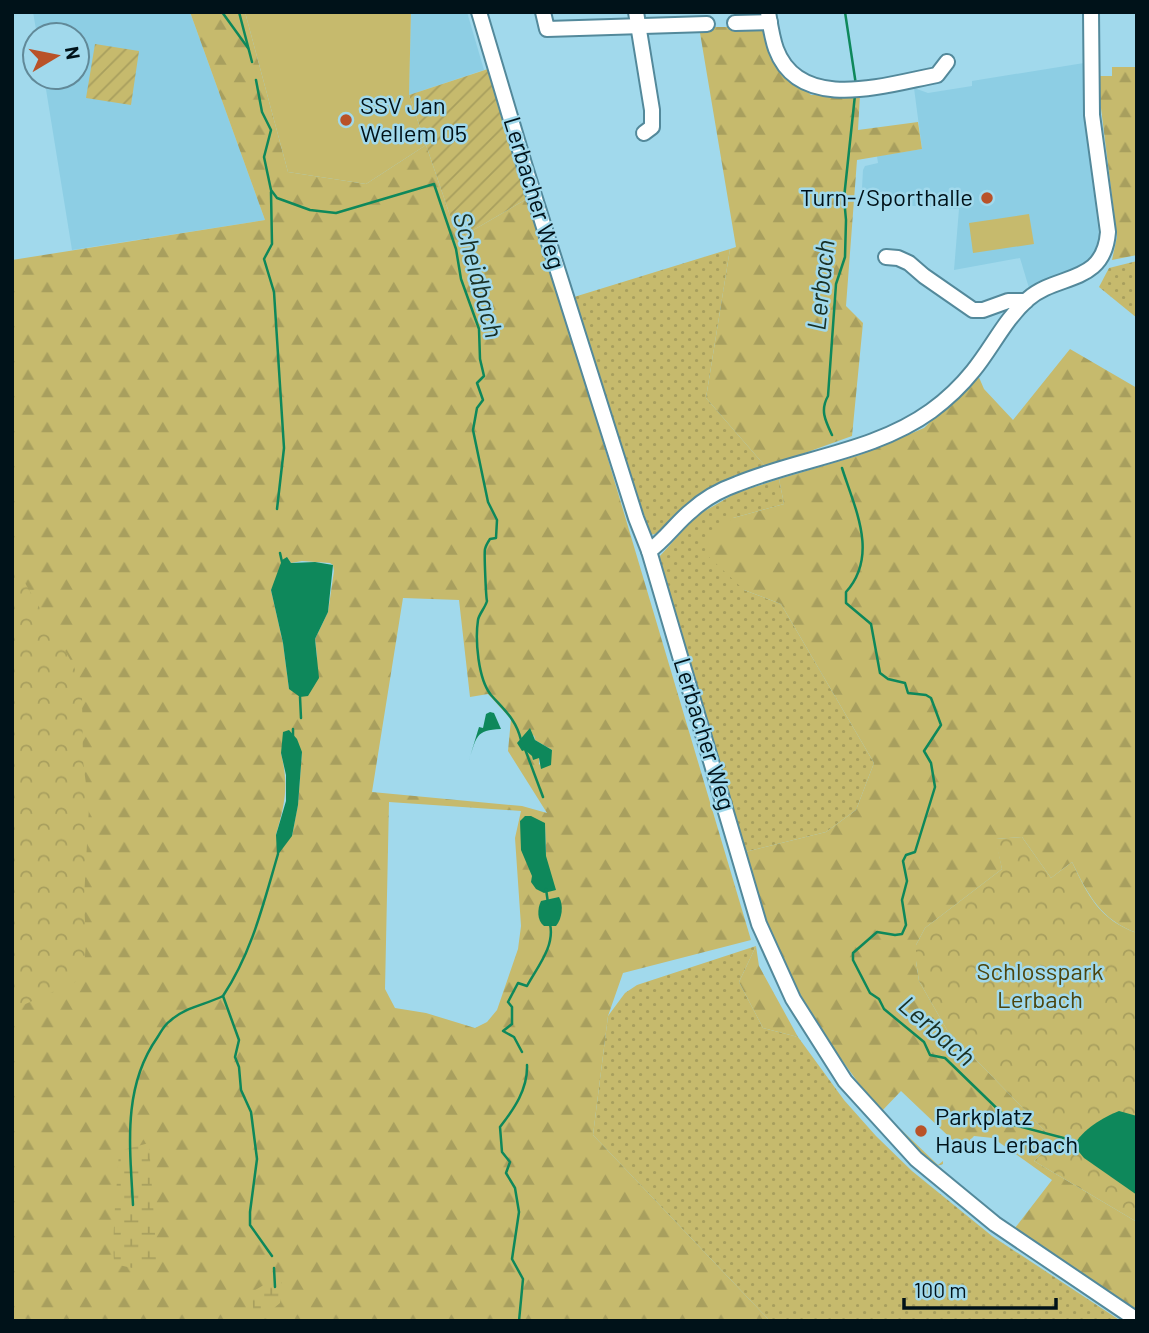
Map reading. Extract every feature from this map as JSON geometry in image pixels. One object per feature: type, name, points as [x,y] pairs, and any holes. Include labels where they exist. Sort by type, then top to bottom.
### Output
[{"type":"street","name":"Lerbacher Weg","points":[[479,12],[525,167],[649,551],[759,924],[793,999],[845,1081],[916,1159],[995,1224],[1137,1321]]},
{"type":"street","points":[[543,12],[547,29],[707,24]]},
{"type":"street","points":[[636,12],[652,110],[652,127],[644,132]]},
{"type":"street","points":[[649,551],[690,511],[711,496],[737,483],[881,438],[930,412],[950,396],[972,372],[1026,301],[1096,265],[1107,244],[1108,232],[1092,115],[1091,12]]},
{"type":"street","points":[[735,23],[769,17],[776,49],[788,69],[812,87],[844,91],[937,75],[947,62]]},
{"type":"street","points":[[886,257],[909,263],[973,310],[983,310],[1008,301],[1026,301]]},
{"type":"shaded area","points":[[33,12],[190,12],[265,220],[72,250],[46,91],[91,91],[91,21],[35,21]]},
{"type":"shaded area","points":[[411,12],[467,12],[484,70],[409,95]]},
{"type":"shaded area","points":[[1084,63],[1083,106],[1099,236],[1094,253],[1071,271],[1029,288],[1020,258],[954,270],[959,209],[885,204],[862,188],[863,170],[865,166],[878,163],[877,156],[922,149],[914,88],[928,93],[972,86],[972,81]]},
{"type":"shaded area","points":[[287,557],[291,563],[315,562],[333,565],[328,612],[315,639],[319,678],[308,696],[300,697],[289,689],[283,643],[271,590],[282,560]]},
{"type":"shaded area","points":[[494,713],[501,729],[486,731],[478,736],[469,760],[479,727],[483,728],[486,714]]},
{"type":"shaded area","points":[[530,728],[535,740],[552,750],[551,765],[541,769],[539,758],[533,760],[517,743]]},
{"type":"shaded area","points":[[289,730],[297,739],[302,752],[298,805],[292,836],[277,856],[276,835],[286,801],[286,775],[281,753],[283,732]]},
{"type":"shaded area","points":[[525,816],[545,823],[546,856],[556,890],[544,893],[536,889],[531,882],[532,876],[521,850],[520,821]]},
{"type":"shaded area","points":[[559,897],[562,908],[558,923],[556,926],[544,926],[538,915],[541,901]]},
{"type":"shaded area","points":[[1119,1111],[1137,1116],[1137,1195],[1084,1158],[1074,1146],[1087,1129]]},
{"type":"green space","points":[[190,12],[245,12],[288,172],[366,184],[426,145],[458,239],[530,197],[751,940],[623,973],[608,1016],[593,1135],[770,1321],[12,1321],[12,260],[265,220]],"holes":[[[287,558],[291,563],[302,561],[333,565],[328,612],[315,639],[317,657],[289,689],[283,643],[271,590]],[[403,598],[459,600],[470,697],[488,694],[511,719],[508,751],[547,813],[522,806],[372,792]],[[534,735],[535,740],[552,750],[539,765],[539,758],[525,750]],[[302,752],[298,804],[292,836],[276,835],[285,794],[281,753]],[[389,802],[521,811],[515,838],[521,926],[518,949],[497,1010],[487,1022],[475,1028],[426,1013],[395,1008],[385,989]],[[545,823],[546,856],[532,876]]]},
{"type":"green space","name":"SSV Jan Wellem 05","points":[[245,12],[411,12],[409,95],[426,145],[366,184],[288,172]]},
{"type":"green space","points":[[699,27],[765,27],[777,63],[811,95],[860,95],[858,130],[918,122],[922,149],[857,160],[846,306],[863,323],[852,436],[766,467],[706,398],[730,249],[736,247]]},
{"type":"green space","points":[[95,44],[139,51],[131,105],[86,98],[87,91],[91,91]]},
{"type":"green space","points":[[1112,67],[1137,67],[1137,255],[1112,260],[1117,237],[1097,76],[1112,76]]},
{"type":"green space","points":[[491,68],[530,197],[458,239],[409,95]]},
{"type":"green space","points":[[1029,214],[1034,244],[973,253],[969,223]]},
{"type":"green space","points":[[730,249],[706,398],[766,467],[721,483],[701,494],[682,508],[663,529],[649,535],[574,297]]},
{"type":"green space","points":[[1137,261],[1137,318],[1099,287],[1109,268]]},
{"type":"green space","points":[[1070,349],[1137,388],[1137,933],[1105,914],[1084,885],[1072,862],[1051,878],[1022,837],[996,839],[1002,869],[925,928],[916,945],[916,961],[919,981],[947,1030],[1049,1135],[1047,1148],[1034,1161],[1137,1222],[1137,1313],[1015,1228],[1052,1180],[993,1138],[974,1136],[962,1149],[901,1091],[880,1113],[821,1031],[771,942],[745,852],[826,832],[856,810],[874,763],[781,604],[744,590],[707,555],[704,541],[733,518],[784,504],[779,479],[860,455],[924,428],[978,375],[984,389],[1013,420]]},
{"type":"green space","points":[[779,479],[784,504],[733,518],[744,590],[781,604],[874,763],[856,810],[826,832],[745,852],[659,557],[696,516],[736,493]]},
{"type":"green space","points":[[12,561],[74,666],[82,697],[83,761],[89,807],[84,899],[84,966],[75,982],[12,1010]]},
{"type":"green space","name":"Schlosspark Lerbach","points":[[1022,837],[1051,878],[1072,862],[1090,896],[1104,914],[1124,928],[1137,933],[1137,1222],[1034,1161],[1047,1149],[1041,1144],[1049,1135],[947,1030],[919,981],[916,945],[925,928],[1002,869],[995,839]]},
{"type":"green space","points":[[756,946],[739,982],[763,1028],[798,1037],[844,1100],[912,1171],[992,1236],[1121,1321],[770,1321],[593,1135],[608,1016],[625,993],[637,985]]},
{"type":"green space","points":[[756,946],[759,966],[798,1037],[763,1028],[739,982]]},
{"type":"green space","points":[[886,1115],[938,1165],[943,1161],[943,1164],[934,1167],[882,1116]]},
{"type":"green space","points":[[149,1143],[157,1265],[137,1269],[114,1264],[119,1151]]},
{"type":"green space","points":[[282,1282],[280,1303],[267,1314],[266,1321],[254,1321],[252,1292],[267,1283]]},
{"type":"waterway","name":"Scheidbach","points":[[222,12],[248,48]]},
{"type":"waterway","name":"Scheidbach","points":[[239,12],[252,62]]},
{"type":"waterway","name":"Lerbach","points":[[845,12],[856,85]]},
{"type":"waterway","name":"Scheidbach","points":[[256,80],[262,112],[271,130],[264,157],[271,190],[277,198],[310,210],[336,213],[434,184],[456,249],[461,279],[479,329],[480,359],[484,376],[477,383],[483,400],[477,408],[473,430],[488,502],[497,520],[496,538],[490,539],[485,549],[487,601],[478,620],[478,659],[487,688],[513,720],[521,740]]},
{"type":"waterway","name":"Lerbach","points":[[832,435],[824,411],[828,396],[836,284],[845,257],[844,198],[855,95]]},
{"type":"waterway","points":[[271,192],[272,244],[264,259],[274,292],[284,448],[277,509]]},
{"type":"waterway","name":"Lerbach","points":[[842,468],[858,515],[863,547],[856,578],[846,592],[846,603],[871,624],[880,673],[888,679],[905,683],[908,693],[931,698],[941,725],[924,751],[931,763],[935,787],[915,852],[906,855],[903,861],[907,881],[902,900],[906,925],[902,934],[877,932],[853,953],[853,960],[870,993],[879,999],[884,1009],[924,1042],[930,1055],[945,1058],[1014,1125],[1079,1142]]},
{"type":"waterway","points":[[280,553],[282,562]]},
{"type":"waterway","points":[[300,697],[301,718]]},
{"type":"waterway","points":[[293,729],[293,738]]},
{"type":"waterway","name":"Scheidbach","points":[[525,749],[543,797]]},
{"type":"waterway","points":[[272,1256],[250,1225],[257,1159],[251,1112],[241,1090],[239,1067],[235,1057],[239,1040],[223,996],[249,945],[278,854]]},
{"type":"waterway","points":[[546,889],[548,903]]},
{"type":"waterway","points":[[522,1052],[514,1037],[503,1031],[512,1024],[512,1007],[508,1002],[518,983],[527,986],[540,963],[548,948],[550,924]]},
{"type":"waterway","points":[[133,1205],[131,1119],[138,1077],[146,1057],[164,1027],[176,1016],[223,996]]},
{"type":"waterway","points":[[519,1321],[523,1279],[512,1259],[519,1212],[515,1188],[506,1173],[510,1162],[502,1152],[500,1127],[523,1090],[527,1065]]},
{"type":"waterway","points":[[274,1268],[275,1287]]},
{"type":"place","name":"SSV Jan Wellem 05","points":[[346,120]]},
{"type":"place","name":"Turn-/Sporthalle","points":[[987,198]]},
{"type":"place","name":"Parkplatz Haus Lerbach","points":[[921,1131]]}]
